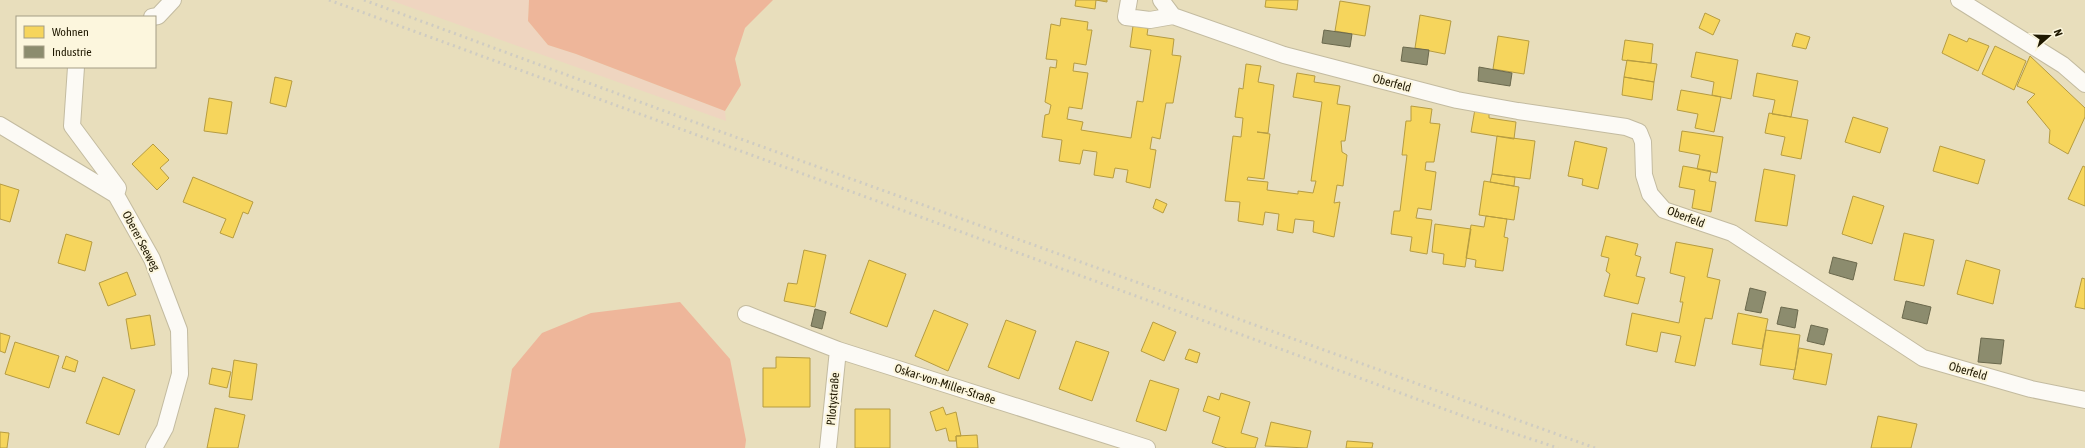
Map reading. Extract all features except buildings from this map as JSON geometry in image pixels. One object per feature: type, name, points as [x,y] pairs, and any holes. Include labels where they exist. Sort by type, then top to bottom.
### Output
[{"type":"street","points":[[156,16],[174,0]]},
{"type":"street","name":"Oberfeld","points":[[1129,0],[1126,17],[1150,20],[1173,16],[1284,55],[1458,100],[1518,111],[1626,126],[1639,132],[1643,142],[1644,175],[1650,194],[1664,210],[1732,234],[1923,358],[2031,389],[2085,400]]},
{"type":"street","points":[[1161,0],[1173,16]]},
{"type":"street","points":[[1958,0],[2063,65],[2085,84]]},
{"type":"street","name":"Oberer Seeweg","points":[[76,68],[72,126],[118,188],[116,195],[152,259],[179,330],[180,374],[165,428],[154,448]]},
{"type":"street","points":[[0,124],[116,195]]},
{"type":"street","name":"Oskar-von-Miller-Straße","points":[[746,314],[838,350],[1148,448]]},
{"type":"street","name":"Pilotystraße","points":[[828,448],[838,350]]},
{"type":"shaded area","points":[[390,0],[529,0],[528,21],[548,45],[576,54],[725,111],[726,121]]},
{"type":"shaded area","points":[[529,0],[773,0],[745,28],[735,59],[741,85],[725,111],[576,54],[548,45],[528,21]]},
{"type":"shaded area","points":[[680,302],[730,359],[746,440],[745,448],[499,448],[512,369],[542,333],[591,313]]},
{"type":"railway","points":[[329,0],[1474,420],[1558,448]]},
{"type":"railway","points":[[364,0],[716,130],[1595,448]]}]
